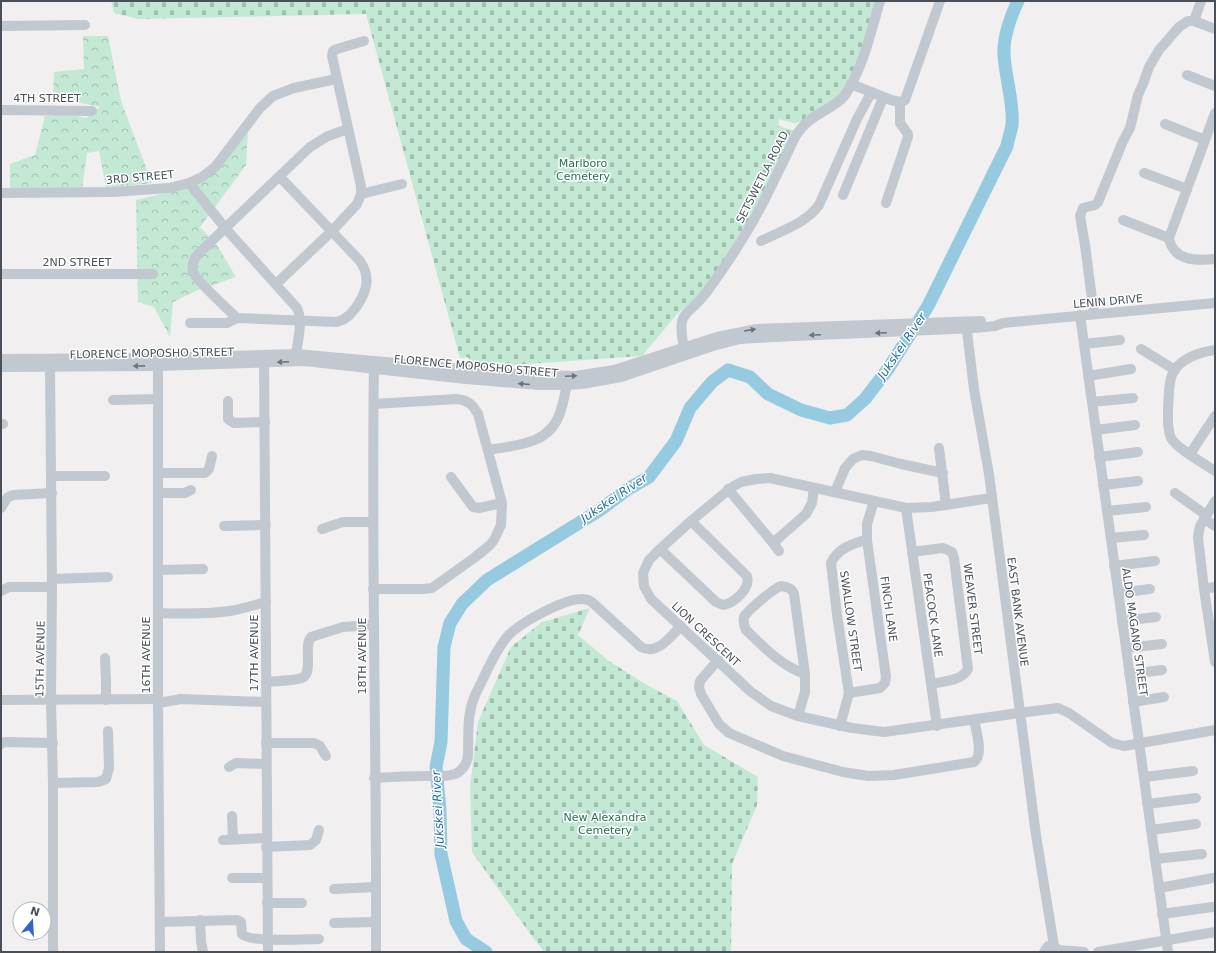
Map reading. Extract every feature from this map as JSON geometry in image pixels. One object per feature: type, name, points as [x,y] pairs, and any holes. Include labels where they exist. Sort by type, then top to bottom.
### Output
[{"type":"street","name":"SETSWETLA ROAD","points":[[684,347],[681,331],[683,316],[705,294],[746,233],[797,133],[809,120],[839,101],[851,84],[861,62],[880,1]]},
{"type":"street","points":[[851,84],[883,98],[900,102],[904,100],[940,1]]},
{"type":"street","points":[[1194,21],[1201,1]]},
{"type":"street","points":[[1094,314],[1080,216],[1081,212],[1083,208],[1095,205],[1098,202],[1123,141],[1130,128],[1138,95],[1154,58],[1179,27],[1188,21],[1194,21],[1215,29]]},
{"type":"street","points":[[1,26],[85,25]]},
{"type":"street","points":[[276,284],[332,231],[357,204],[361,194],[360,179],[336,79],[332,56],[333,52],[337,49],[364,42]]},
{"type":"street","points":[[1187,75],[1215,86]]},
{"type":"street","name":"3RD STREET","points":[[1,193],[113,192],[169,188],[189,184],[215,167],[260,108],[273,96],[294,88],[336,79]]},
{"type":"street","points":[[760,241],[800,222],[813,213],[819,205],[857,119],[872,93]]},
{"type":"street","points":[[843,195],[883,98]]},
{"type":"street","points":[[886,203],[908,137],[908,134],[900,123],[900,102]]},
{"type":"street","name":"4TH STREET","points":[[1,110],[92,110]]},
{"type":"street","points":[[1215,113],[1169,238],[1174,251],[1185,258],[1203,260],[1215,259]]},
{"type":"street","points":[[1165,124],[1205,140]]},
{"type":"street","points":[[237,318],[196,277],[193,262],[198,254],[318,142],[328,136],[348,129]]},
{"type":"street","points":[[1144,173],[1187,189]]},
{"type":"street","points":[[190,323],[227,323],[237,318],[337,322],[345,319],[362,298],[366,288],[367,274],[364,266],[280,177]]},
{"type":"street","points":[[189,184],[297,308],[300,314],[300,321],[296,354]]},
{"type":"street","points":[[361,194],[402,184]]},
{"type":"street","points":[[1123,220],[1169,238]]},
{"type":"street","name":"2ND STREET","points":[[1,274],[153,274]]},
{"type":"street","name":"LENIN DRIVE","points":[[966,325],[994,321],[1003,323],[1215,303]]},
{"type":"street","name":"ALDO MAGANO STREET","points":[[1080,315],[1168,952]]},
{"type":"street","name":"FLORENCE MOPOSHO STREET","points":[[264,359],[296,354],[497,381],[567,385],[582,384],[621,377],[670,359],[726,342],[755,338],[781,332],[861,325],[948,326]]},
{"type":"street","name":"FLORENCE MOPOSHO STREET","points":[[1,367],[50,367],[264,359],[530,376],[576,376],[614,370],[684,347],[740,331],[854,334],[966,325]]},
{"type":"street","name":"EAST BANK AVENUE","points":[[966,325],[974,389],[989,474],[1019,713],[1046,907],[1049,950]]},
{"type":"street","points":[[1084,344],[1120,340]]},
{"type":"street","points":[[1141,349],[1175,370]]},
{"type":"street","points":[[1215,350],[1199,354],[1185,360],[1175,370],[1171,379],[1168,410],[1169,433],[1173,441],[1215,471]]},
{"type":"street","name":"FLORENCE MOPOSHO STREET","points":[[1,359],[158,362]]},
{"type":"street","name":"17TH AVENUE","points":[[264,359],[266,525],[266,843],[268,952]]},
{"type":"street","name":"16TH AVENUE","points":[[158,362],[160,952]]},
{"type":"street","name":"18TH AVENUE","points":[[374,365],[373,589],[376,952]]},
{"type":"street","name":"15TH AVENUE","points":[[50,367],[52,493],[51,701],[53,743],[53,952]]},
{"type":"street","points":[[1088,376],[1131,369]]},
{"type":"street","points":[[488,450],[521,445],[545,435],[551,430],[560,412],[567,385]]},
{"type":"street","points":[[1092,402],[1133,398]]},
{"type":"street","points":[[113,400],[158,399]]},
{"type":"street","points":[[373,589],[423,590],[435,586],[490,545],[501,525],[502,503],[478,414],[471,404],[467,401],[457,399],[374,404]]},
{"type":"street","points":[[228,401],[228,419],[231,422],[265,422]]},
{"type":"street","points":[[1190,454],[1215,416]]},
{"type":"street","points":[[1096,430],[1135,426]]},
{"type":"street","points":[[939,448],[946,505]]},
{"type":"street","points":[[1099,457],[1138,452]]},
{"type":"street","points":[[835,492],[845,468],[853,459],[862,455],[943,473]]},
{"type":"street","points":[[158,473],[204,473],[209,469],[212,456]]},
{"type":"street","points":[[51,476],[105,476]]},
{"type":"street","points":[[451,477],[473,507],[479,508],[502,503]]},
{"type":"street","name":"LION CRESCENT","points":[[991,498],[923,508],[906,508],[779,480],[763,478],[741,482],[728,489],[648,560],[643,573],[644,586],[651,599],[760,699],[771,706],[798,716],[840,726],[884,732],[937,726],[1058,708],[1069,713],[1112,743],[1124,746],[1215,730]]},
{"type":"street","points":[[1103,485],[1138,481]]},
{"type":"street","points":[[773,543],[806,514],[812,503],[814,488]]},
{"type":"street","points":[[728,489],[779,551]]},
{"type":"street","points":[[158,493],[185,493],[191,490]]},
{"type":"street","points":[[1,508],[7,498],[13,495],[52,493]]},
{"type":"street","points":[[1175,493],[1215,526]]},
{"type":"street","name":"FINCH LANE","points":[[849,693],[880,688],[885,683],[886,677],[867,540],[867,524],[874,501]]},
{"type":"street","points":[[1215,501],[1198,531],[1204,589],[1214,641],[1215,662]]},
{"type":"street","points":[[1107,511],[1146,507]]},
{"type":"street","name":"PEACOCK LANE","points":[[906,508],[937,726]]},
{"type":"street","points":[[322,529],[343,522],[373,522]]},
{"type":"street","points":[[660,549],[716,602],[723,605],[732,602],[746,588],[749,581],[747,576],[691,522]]},
{"type":"street","points":[[224,526],[266,525]]},
{"type":"street","points":[[1111,538],[1144,535]]},
{"type":"street","name":"SWALLOW STREET","points":[[840,726],[849,693],[831,563],[836,555],[849,545],[867,540]]},
{"type":"street","name":"WEAVER STREET","points":[[912,552],[945,549],[952,552],[954,558],[968,669],[962,677],[931,684]]},
{"type":"street","points":[[1114,566],[1155,561]]},
{"type":"street","points":[[158,570],[202,569]]},
{"type":"street","points":[[1,591],[9,587],[108,577]]},
{"type":"street","points":[[798,716],[806,692],[805,674],[794,594],[788,587],[781,586],[773,590],[746,614],[743,621],[744,626],[746,630],[781,662],[790,668],[805,674]]},
{"type":"street","points":[[1204,589],[1215,587]]},
{"type":"street","points":[[1118,593],[1150,589]]},
{"type":"street","points":[[374,778],[444,776],[455,773],[464,765],[468,756],[468,724],[471,703],[501,646],[510,634],[520,625],[536,616],[577,599],[587,599],[645,650],[653,650],[657,648],[681,626]]},
{"type":"street","points":[[158,613],[213,613],[235,610],[266,602]]},
{"type":"street","points":[[1122,621],[1156,617]]},
{"type":"street","points":[[266,682],[300,679],[304,677],[308,670],[308,643],[311,637],[343,627],[374,625]]},
{"type":"street","points":[[1126,648],[1162,644]]},
{"type":"street","points":[[105,658],[106,700]]},
{"type":"street","points":[[718,660],[700,681],[699,687],[701,694],[723,729],[729,733],[790,758],[843,772],[868,776],[885,776],[974,762],[976,761],[979,753],[974,720]]},
{"type":"street","points":[[1130,674],[1162,670]]},
{"type":"street","points":[[1133,702],[1164,697]]},
{"type":"street","points":[[1,700],[158,701],[181,699],[266,702]]},
{"type":"street","points":[[53,784],[98,782],[106,779],[109,768],[108,731]]},
{"type":"street","points":[[1,744],[5,742],[53,743]]},
{"type":"street","points":[[266,742],[314,743],[320,746],[326,756]]},
{"type":"street","points":[[230,767],[236,763],[266,764]]},
{"type":"street","points":[[1144,777],[1193,771]]},
{"type":"street","points":[[1147,804],[1196,798]]},
{"type":"street","points":[[232,816],[228,839],[266,843],[310,845],[316,840],[319,830]]},
{"type":"street","points":[[1151,830],[1196,824]]},
{"type":"street","points":[[1155,859],[1202,854]]},
{"type":"street","points":[[232,878],[267,878]]},
{"type":"street","points":[[1159,888],[1213,878]]},
{"type":"street","points":[[334,889],[376,887]]},
{"type":"street","points":[[267,903],[302,903]]},
{"type":"street","points":[[1162,914],[1212,907]]},
{"type":"street","points":[[200,920],[203,952]]},
{"type":"street","points":[[160,922],[239,920],[241,922],[242,934],[244,937],[268,940],[319,939]]},
{"type":"street","points":[[334,923],[376,922]]},
{"type":"street","points":[[1098,952],[1166,942],[1215,932]]},
{"type":"street","points":[[1049,950],[1084,952]]},
{"type":"green space","name":"Marlboro Cemetery","points":[[111,1],[878,1],[856,73],[841,99],[804,121],[793,123],[779,119],[778,126],[796,131],[761,203],[704,291],[678,313],[642,356],[484,367],[474,364],[468,357],[460,358],[366,14],[138,19],[114,13]]},
{"type":"green space","points":[[83,36],[108,36],[121,101],[152,183],[106,188],[99,151],[87,153],[82,190],[10,192],[10,164],[35,155],[45,116],[77,116],[86,118],[100,107],[53,97],[54,72],[84,69]]},
{"type":"green space","points":[[248,132],[246,165],[200,227],[217,245],[236,277],[198,290],[173,302],[170,337],[154,307],[138,302],[136,200],[174,191],[217,169]]},
{"type":"green space","name":"New Alexandra Cemetery","points":[[590,608],[578,635],[609,661],[647,685],[677,701],[704,745],[758,777],[757,805],[732,864],[731,952],[544,952],[472,852],[470,787],[478,722],[511,647],[542,622]]},
{"type":"waterway","name":"Jukskei River","points":[[486,952],[466,939],[456,921],[441,854],[440,810],[436,767],[441,742],[444,647],[450,623],[462,604],[487,580],[600,510],[628,489],[649,477],[676,441],[690,408],[712,382],[728,370],[750,377],[768,394],[801,410],[830,418],[847,415],[865,399],[888,369],[928,306],[1007,146],[1012,128],[1012,116],[1004,48],[1008,27],[1018,1]]}]
